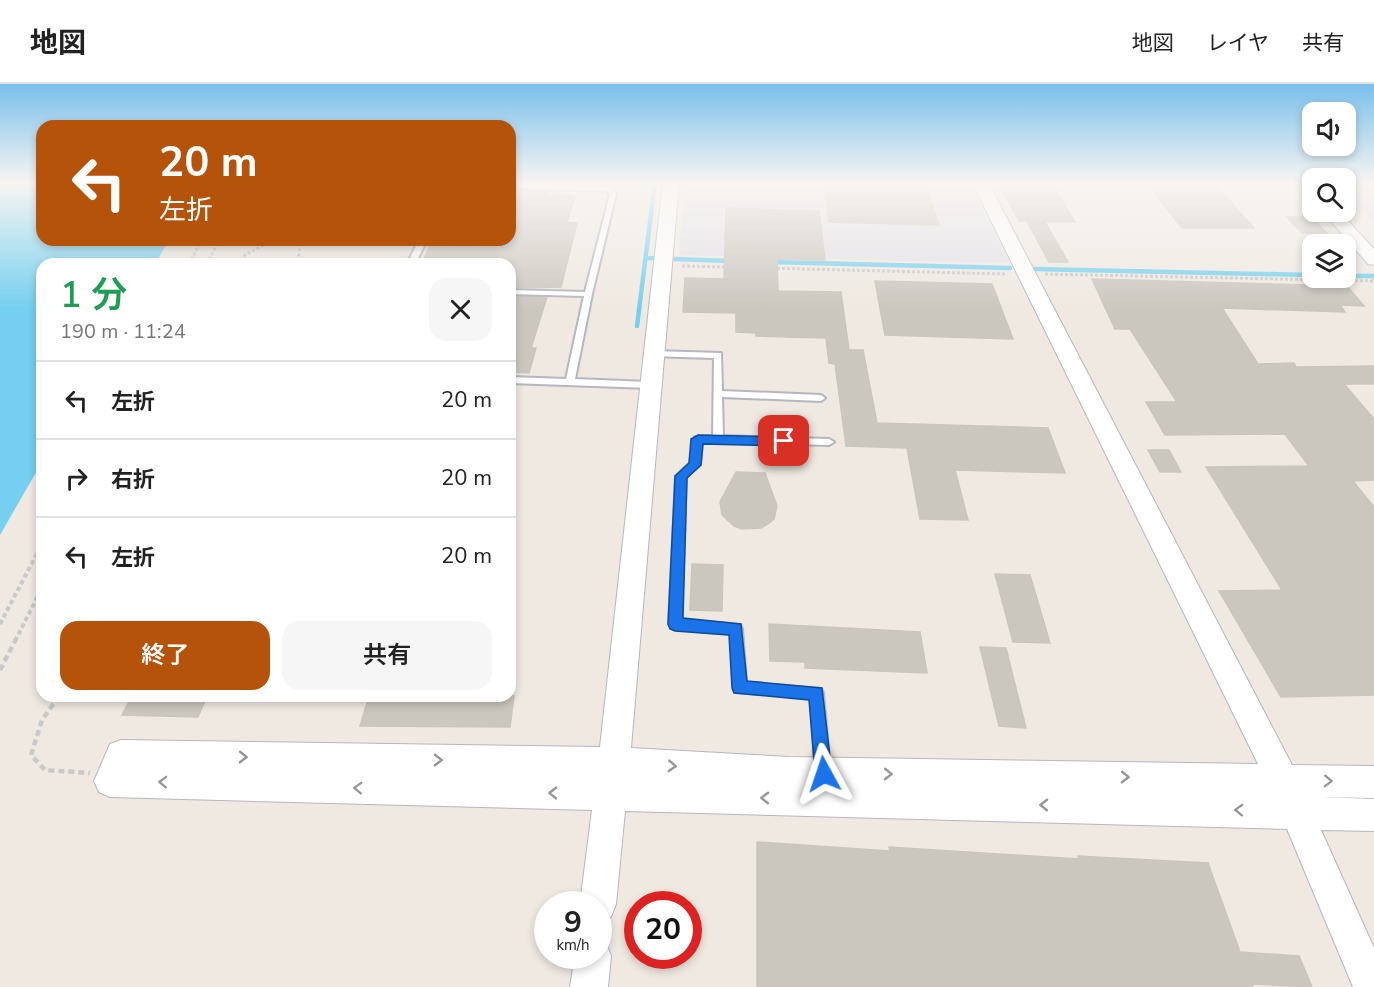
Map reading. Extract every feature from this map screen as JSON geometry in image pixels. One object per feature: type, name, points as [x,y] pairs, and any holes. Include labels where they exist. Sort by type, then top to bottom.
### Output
[{"type":"street","points":[[600,891],[613,779],[649,385],[666,224]]},
{"type":"street","points":[[1001,224],[1282,779],[1372,987]]},
{"type":"street","points":[[1342,224],[1374,260]]},
{"type":"street","points":[[1358,224],[1374,242]]},
{"type":"street","points":[[1374,782],[824,774],[613,779],[110,781],[121,755],[613,779],[1297,812],[1374,815]]},
{"type":"street","points":[[589,987],[591,969]]},
{"type":"lane","points":[[570,382],[605,224]]},
{"type":"lane","points":[[516,292],[588,294]]},
{"type":"lane","points":[[652,354],[718,355],[718,440]]},
{"type":"lane","points":[[516,381],[649,385]]},
{"type":"lane","points":[[718,394],[821,398]]},
{"type":"lane","points":[[824,774],[817,693],[740,688],[736,629],[675,624],[681,476],[695,465],[698,439],[829,442]]},
{"type":"path","points":[[242,258],[262,246]]},
{"type":"path","points":[[674,266],[1017,274]]},
{"type":"path","points":[[1037,274],[1374,281]]},
{"type":"path","points":[[0,624],[36,555]]},
{"type":"path","points":[[0,670],[36,600]]},
{"type":"path","points":[[55,702],[42,720],[31,755],[45,770],[96,773]]},
{"type":"shaded area","points":[[682,224],[990,224],[1009,263],[679,255]]},
{"type":"water","points":[[0,224],[36,224],[36,246],[166,246],[158,258],[36,258],[36,472],[0,535]]},
{"type":"building","points":[[516,224],[577,224],[561,287],[516,288],[516,258],[425,258],[430,246],[516,246]]},
{"type":"building","points":[[726,224],[821,224],[825,260],[777,259],[778,291],[841,292],[849,350],[863,350],[877,423],[1048,428],[1065,473],[955,470],[968,520],[920,519],[907,448],[846,446],[835,364],[829,363],[826,338],[756,336],[756,333],[736,332],[736,313],[683,312],[685,278],[724,279]]},
{"type":"building","points":[[1029,224],[1046,224],[1068,262],[1049,262]]},
{"type":"building","points":[[1179,224],[1251,224],[1254,228],[1182,228]]},
{"type":"building","points":[[1294,224],[1318,224],[1327,233],[1302,233]]},
{"type":"building","points":[[1092,279],[1349,288],[1364,306],[1340,305],[1345,312],[1222,308],[1258,364],[1294,363],[1296,367],[1374,366],[1374,384],[1344,384],[1374,419],[1374,480],[1353,481],[1374,507],[1374,695],[1281,697],[1219,591],[1282,590],[1206,467],[1309,466],[1285,434],[1165,435],[1146,402],[1177,402],[1130,329],[1115,329]]},
{"type":"building","points":[[875,281],[992,284],[1013,339],[885,335]]},
{"type":"building","points":[[516,296],[547,297],[531,348],[536,348],[529,373],[516,372]]},
{"type":"building","points":[[1148,450],[1169,450],[1181,472],[1160,472]]},
{"type":"building","points":[[736,472],[765,473],[777,506],[774,519],[761,528],[742,529],[734,526],[722,515],[720,502]]},
{"type":"building","points":[[692,564],[723,565],[722,611],[690,610]]},
{"type":"building","points":[[995,574],[1030,575],[1050,643],[1013,642]]},
{"type":"building","points":[[769,624],[920,632],[927,673],[805,668],[805,662],[770,661]]},
{"type":"building","points":[[980,647],[1006,648],[1026,728],[999,726]]},
{"type":"building","points":[[129,702],[204,702],[198,717],[122,715]]},
{"type":"building","points":[[367,702],[513,702],[510,727],[360,726]]},
{"type":"building","points":[[757,842],[890,851],[889,847],[1079,859],[1078,856],[1208,863],[1240,952],[1299,956],[1312,987],[1252,984],[1253,987],[757,987]]},
{"type":"waterway","points":[[637,326],[650,224]]},
{"type":"waterway","points":[[646,258],[731,261]]},
{"type":"waterway","points":[[771,262],[1010,268]]},
{"type":"waterway","points":[[1034,269],[1302,275]]},
{"type":"waterway","points":[[1356,276],[1374,276]]},
{"type":"route","points":[[784,441],[698,439],[695,465],[681,476],[675,624],[736,629],[740,688],[817,693],[824,774]]}]
